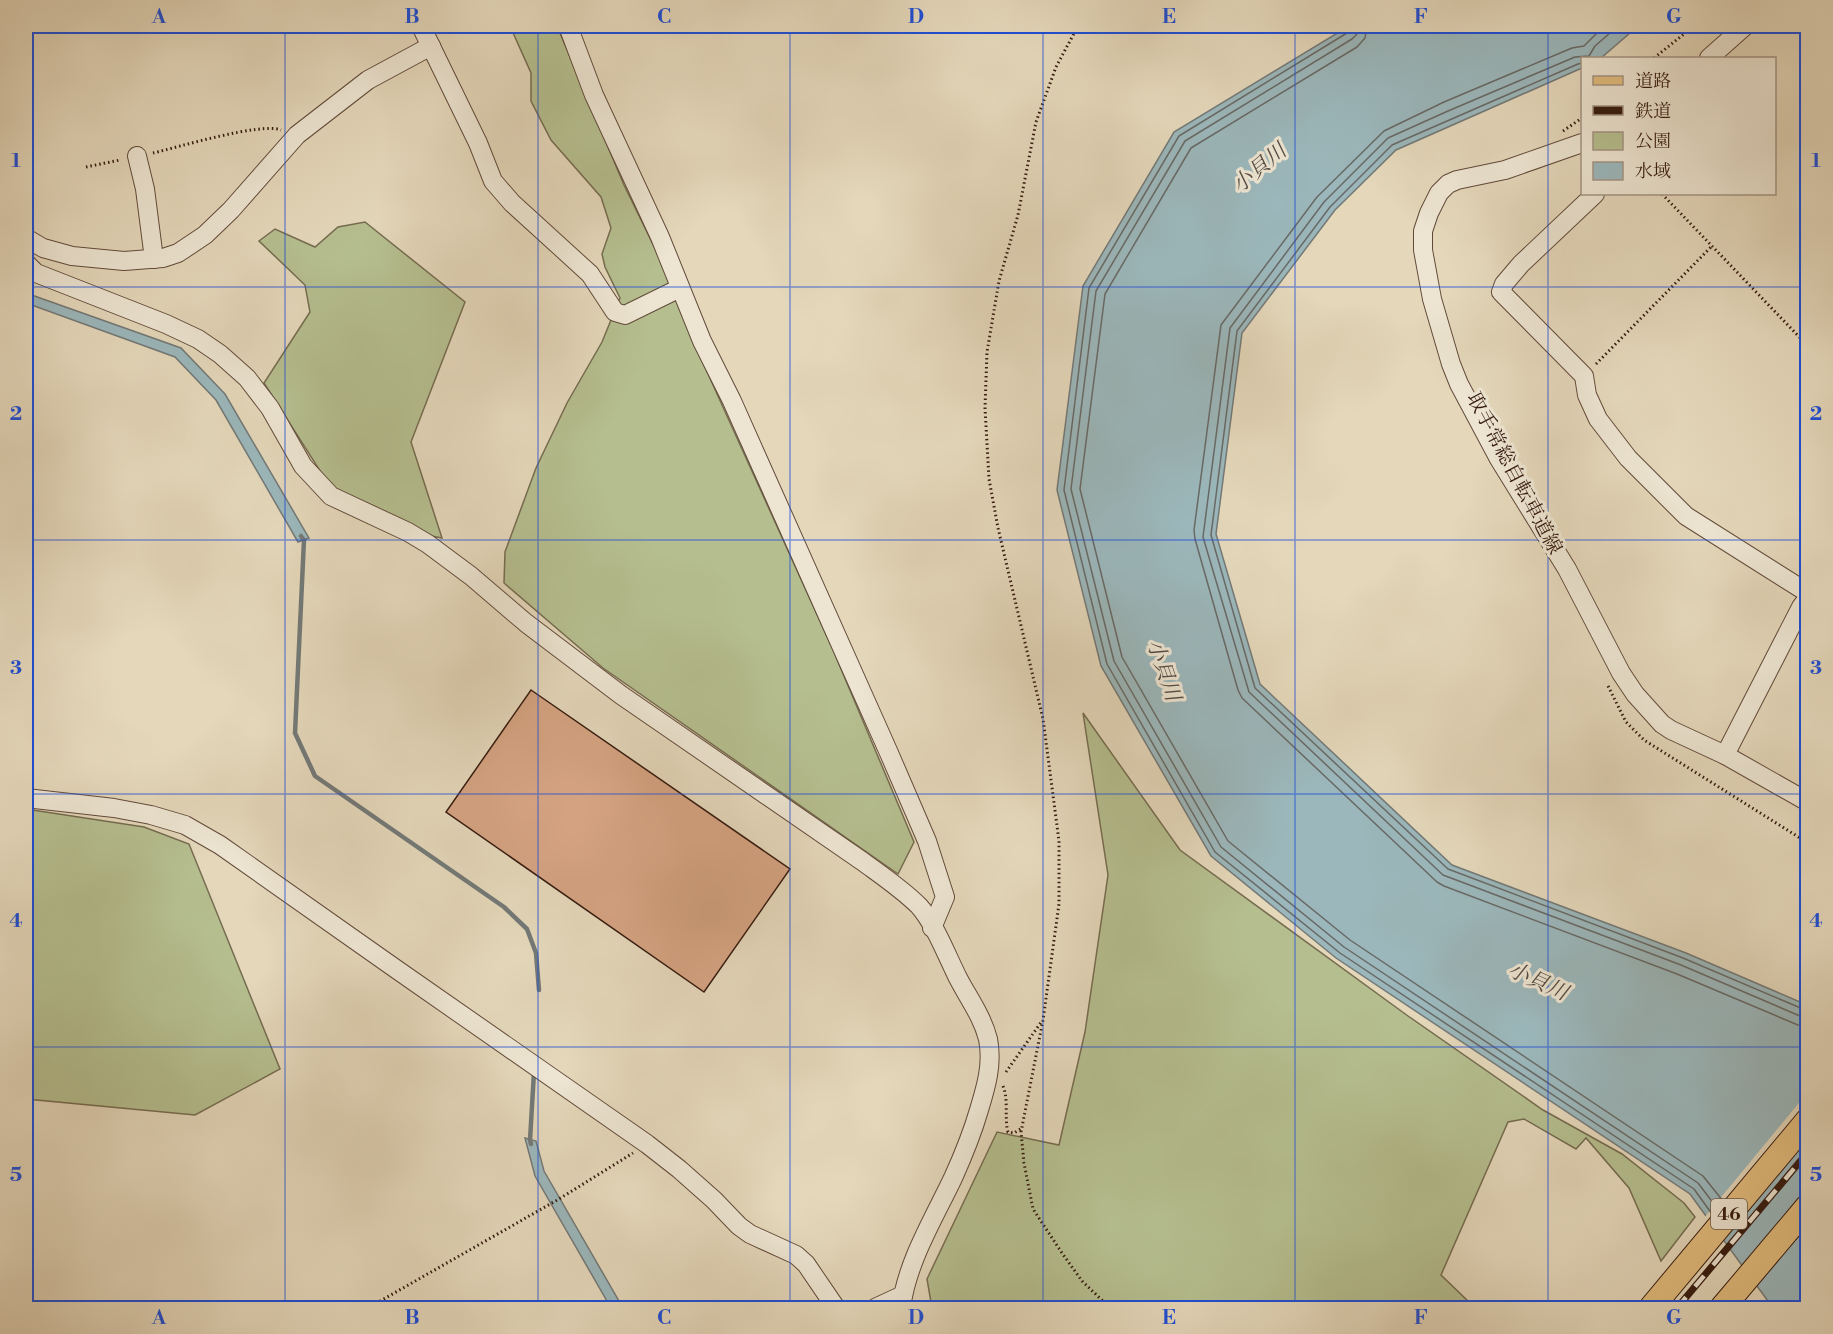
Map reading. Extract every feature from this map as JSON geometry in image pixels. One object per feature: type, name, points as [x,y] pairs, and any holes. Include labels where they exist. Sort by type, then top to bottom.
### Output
[{"type":"main road","name":"46","points":[[1651,1308],[1808,1120]]},
{"type":"main road","points":[[1722,1308],[1808,1206]]},
{"type":"street","points":[[421,26],[478,143],[493,181],[512,203],[590,274],[615,312],[625,315],[680,288]]},
{"type":"street","points":[[568,26],[594,95],[660,237],[702,341],[732,401],[927,841],[945,897],[932,928]]},
{"type":"street","points":[[1710,57],[1745,26]]},
{"type":"street","points":[[26,238],[43,248],[72,256],[124,261],[163,258],[178,253],[205,235],[231,210],[297,135],[368,80],[431,46]]},
{"type":"street","points":[[1581,143],[1505,170],[1457,180],[1448,184],[1439,193],[1423,231],[1423,250],[1432,299],[1444,343],[1459,384],[1499,459],[1567,569],[1621,673],[1635,694],[1662,724],[1671,730],[1725,755],[1808,802]]},
{"type":"street","points":[[137,156],[145,189],[154,259]]},
{"type":"street","points":[[1594,195],[1521,264],[1504,284],[1501,292],[1584,376],[1587,395],[1598,419],[1628,458],[1686,516],[1808,592]]},
{"type":"street","points":[[26,263],[36,273],[166,324],[198,339],[220,354],[247,378],[270,408],[303,466],[331,496],[408,532],[448,558],[526,623],[621,695],[893,885],[920,907],[979,1012],[988,1039],[990,1064],[985,1091],[970,1140],[925,1233],[908,1277],[902,1302],[875,1308]]},
{"type":"street","points":[[1725,755],[1801,606],[1808,598]]},
{"type":"street","points":[[26,798],[114,808],[151,815],[185,825],[220,845],[647,1144],[679,1169],[750,1234],[796,1255],[806,1264],[836,1308]]},
{"type":"path","points":[[1078,26],[1056,67],[1036,122],[1018,215],[997,293],[987,352],[985,408],[988,478],[1043,719],[1059,841],[1059,904],[1043,1020],[1022,1130],[1024,1163],[1033,1209],[1082,1281],[1110,1308]]},
{"type":"path","points":[[1655,57],[1694,26]]},
{"type":"path","points":[[1559,134],[1581,118]]},
{"type":"path","points":[[86,167],[252,130],[274,127],[297,135]]},
{"type":"path","points":[[1663,195],[1808,346]]},
{"type":"path","points":[[1584,376],[1712,246]]},
{"type":"path","points":[[1605,680],[1626,722],[1644,740],[1808,843]]},
{"type":"path","points":[[985,1091],[1000,1079],[1043,1020]]},
{"type":"path","points":[[1000,1079],[1007,1101],[1008,1132],[1014,1133],[1022,1130]]},
{"type":"path","points":[[368,1308],[546,1207],[647,1144]]},
{"type":"green space","points":[[510,26],[557,26],[624,185],[667,273],[699,354],[833,650],[914,842],[898,874],[603,668],[504,583],[505,552],[536,468],[567,403],[602,342],[620,298],[605,267],[602,254],[611,228],[601,197],[551,140],[531,101],[531,73]]},
{"type":"green space","points":[[365,222],[465,302],[411,442],[442,538],[426,535],[329,485],[264,383],[310,312],[305,285],[259,241],[275,229],[315,247],[338,227]]},
{"type":"green space","points":[[1083,713],[1180,850],[1408,1016],[1543,1110],[1622,1154],[1684,1203],[1695,1217],[1661,1261],[1629,1188],[1586,1138],[1576,1149],[1524,1119],[1508,1122],[1441,1275],[1468,1301],[1492,1308],[932,1308],[927,1279],[997,1132],[1059,1145],[1085,1032],[1108,875]]},
{"type":"green space","points":[[26,809],[144,827],[189,844],[280,1069],[195,1115],[26,1099]]},
{"type":"water","name":"小貝川","points":[[1349,26],[1638,26],[1602,57],[1581,57],[1581,68],[1396,150],[1335,210],[1242,333],[1216,534],[1260,684],[1452,865],[1686,953],[1807,1005],[1807,1308],[1773,1308],[1690,1194],[1336,958],[1211,856],[1101,666],[1057,490],[1083,286],[1174,132]]},
{"type":"water","points":[[26,293],[181,348],[225,394],[309,538],[298,542],[216,400],[175,357],[26,303]]},
{"type":"water","points":[[525,1138],[536,1141],[544,1171],[623,1308],[611,1308],[535,1176]]},
{"type":"pier","points":[[1807,1093],[1807,1135],[1720,1241],[1704,1218]]},
{"type":"building","points":[[531,690],[790,869],[704,992],[446,812]]},
{"type":"waterway","points":[[301,536],[304,540],[295,733],[315,776],[504,907],[527,929],[536,953],[539,990]]},
{"type":"waterway","points":[[531,1144],[534,1072]]},
{"type":"railway","points":[[1677,1308],[1808,1152]]}]
